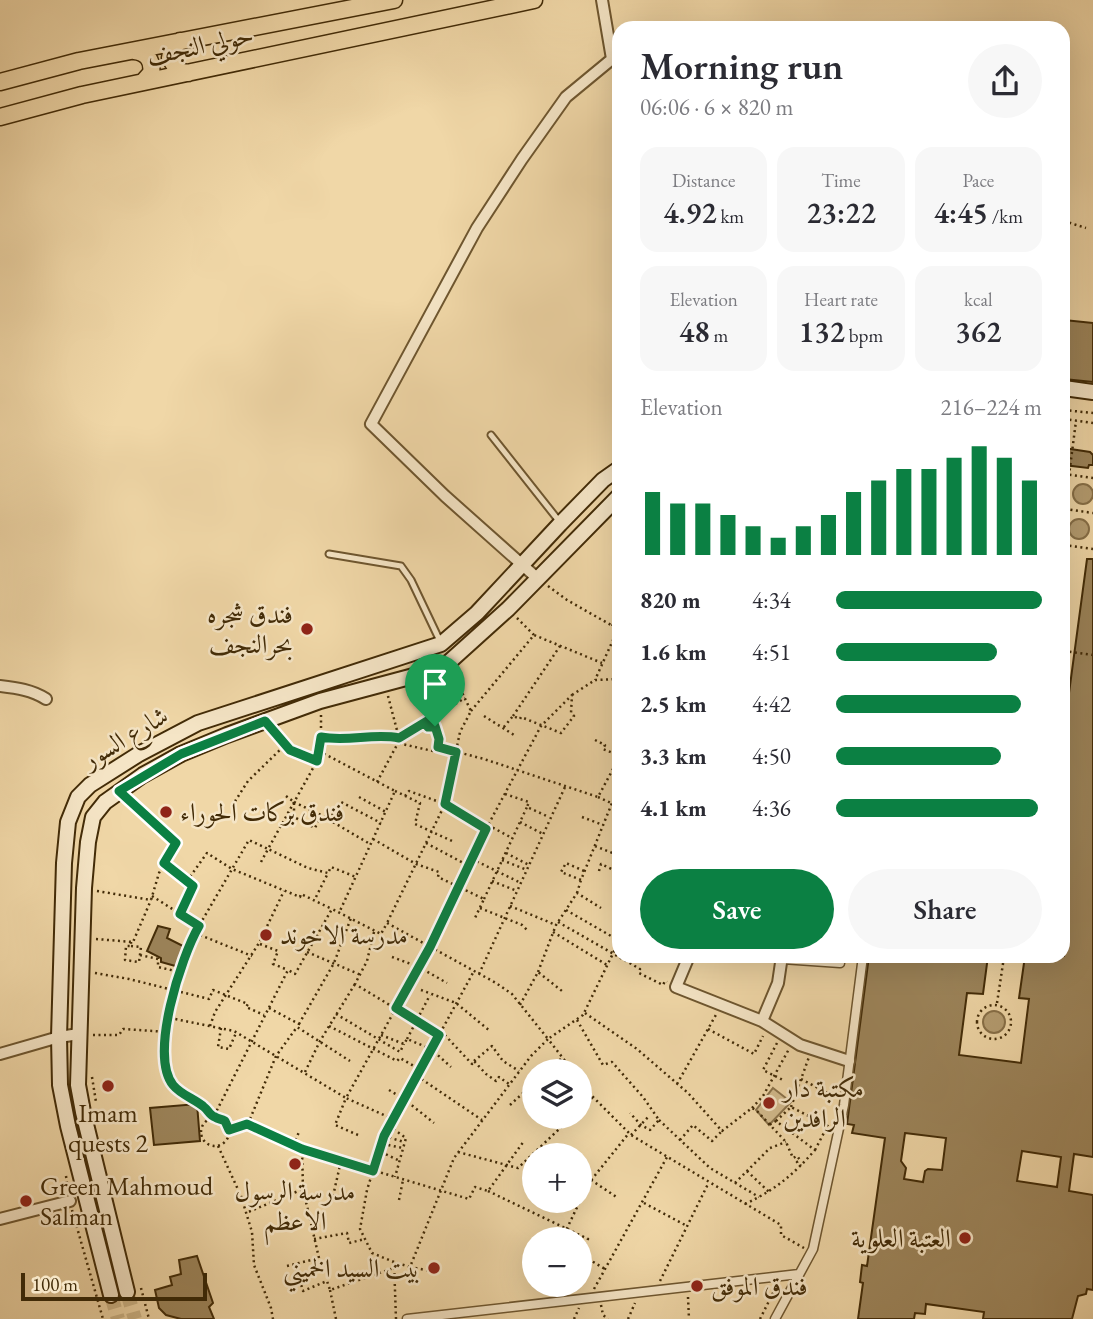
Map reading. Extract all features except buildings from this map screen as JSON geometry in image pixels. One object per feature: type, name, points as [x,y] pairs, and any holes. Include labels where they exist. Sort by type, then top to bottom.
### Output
[{"type":"main road","points":[[0,82],[79,61],[394,0]]},
{"type":"main road","name":"حولي النجف","points":[[0,117],[82,95],[534,0]]},
{"type":"main road","points":[[180,41],[172,48],[171,63],[178,71],[188,73]]},
{"type":"main road","points":[[134,51],[144,54],[150,61],[151,73],[143,82]]},
{"type":"main road","points":[[1070,389],[1093,392]]},
{"type":"main road","name":"شارع السور","points":[[111,1295],[60,1085],[64,863],[72,808],[84,791],[127,761],[198,723],[441,644],[477,613],[612,474]]},
{"type":"main road","name":"شارع السور","points":[[127,1292],[78,1085],[84,888],[93,817],[105,802],[119,791],[181,754],[320,701],[431,671],[448,663],[508,608],[612,503]]},
{"type":"street","points":[[537,578],[445,496],[371,424],[477,229],[522,159],[566,97],[612,59],[602,0]]},
{"type":"street","points":[[0,686],[30,691],[46,699]]},
{"type":"street","points":[[687,963],[676,986],[765,1023],[793,1041],[849,1061]]},
{"type":"street","points":[[765,1023],[778,983],[781,963]]},
{"type":"street","points":[[775,1319],[811,1253],[840,1129],[862,963]]},
{"type":"street","points":[[0,1054],[79,1034]]},
{"type":"street","points":[[0,1219],[70,1201]]},
{"type":"street","points":[[407,1319],[799,1274]]},
{"type":"lane","points":[[491,435],[561,524]]},
{"type":"lane","points":[[329,554],[401,566],[411,580],[441,644]]},
{"type":"path","points":[[1070,223],[1086,228]]},
{"type":"path","points":[[1070,411],[1093,413]]},
{"type":"path","points":[[1070,420],[1093,423]]},
{"type":"path","points":[[1070,467],[1076,421]]},
{"type":"path","points":[[1070,475],[1093,478]]},
{"type":"path","points":[[1070,511],[1093,513]]},
{"type":"path","points":[[1070,546],[1093,549]]},
{"type":"path","points":[[537,578],[566,600],[612,626]]},
{"type":"path","points":[[508,608],[534,635],[602,663]]},
{"type":"path","points":[[187,881],[207,853],[232,869],[300,898],[301,894],[382,934],[445,804],[460,732],[471,711],[534,635]]},
{"type":"path","points":[[595,680],[612,645]]},
{"type":"path","points":[[503,728],[560,646]]},
{"type":"path","points":[[1070,652],[1093,655]]},
{"type":"path","points":[[448,663],[471,711]]},
{"type":"path","points":[[358,1135],[335,1125],[346,1098],[430,947],[487,827],[541,726],[572,695],[595,680],[612,679]]},
{"type":"path","points":[[385,684],[398,741]]},
{"type":"path","points":[[513,716],[561,733],[573,716],[572,695]]},
{"type":"path","points":[[377,782],[398,741],[464,698]]},
{"type":"path","points":[[261,862],[317,761],[321,737],[320,701]]},
{"type":"path","points":[[484,716],[514,735]]},
{"type":"path","points":[[265,721],[290,750],[317,761]]},
{"type":"path","points":[[321,737],[337,740],[388,736],[437,752],[439,739],[435,726],[428,727],[427,721]]},
{"type":"path","points":[[595,740],[605,745],[603,749],[612,753]]},
{"type":"path","points":[[232,806],[248,781],[285,745]]},
{"type":"path","points":[[438,747],[484,759],[612,803],[577,893],[557,924],[538,972],[520,1005]]},
{"type":"path","points":[[319,751],[420,803],[415,824],[452,841]]},
{"type":"path","points":[[598,797],[612,770]]},
{"type":"path","points":[[479,974],[565,787]]},
{"type":"path","points":[[82,939],[131,944],[141,947],[139,962],[125,960],[126,946],[131,944],[159,873],[176,843],[119,791]]},
{"type":"path","points":[[339,913],[395,791]]},
{"type":"path","points":[[405,796],[409,791],[445,804],[512,838]]},
{"type":"path","points":[[474,920],[529,802],[505,794]]},
{"type":"path","points":[[286,796],[370,845]]},
{"type":"path","points":[[359,797],[386,811]]},
{"type":"path","points":[[294,802],[294,817],[315,828],[321,815]]},
{"type":"path","points":[[330,820],[341,802],[381,823]]},
{"type":"path","points":[[527,807],[551,818]]},
{"type":"path","points":[[582,817],[603,825]]},
{"type":"path","points":[[520,822],[543,834]]},
{"type":"path","points":[[373,839],[416,864],[439,872],[438,877],[484,899]]},
{"type":"path","points":[[218,1146],[228,1138],[229,1130],[225,1121],[213,1118],[204,1107],[173,1085],[166,1071],[164,1056],[174,989],[189,943],[249,840],[308,869],[328,873]]},
{"type":"path","points":[[426,843],[469,866]]},
{"type":"path","points":[[595,846],[612,853]]},
{"type":"path","points":[[506,853],[529,865]]},
{"type":"path","points":[[472,859],[521,883]]},
{"type":"path","points":[[502,860],[527,870]]},
{"type":"path","points":[[164,863],[193,886],[180,914]]},
{"type":"path","points":[[581,880],[561,872],[566,863],[584,871]]},
{"type":"path","points":[[599,871],[601,864],[612,869]]},
{"type":"path","points":[[314,900],[331,867],[355,877]]},
{"type":"path","points":[[492,881],[517,891]]},
{"type":"path","points":[[84,888],[151,898],[199,926]]},
{"type":"path","points":[[209,1026],[215,1012],[252,956],[284,891]]},
{"type":"path","points":[[577,893],[601,908]]},
{"type":"path","points":[[410,1267],[458,1152],[509,1084],[548,1038],[584,1013],[612,955],[557,924],[510,906]]},
{"type":"path","points":[[480,908],[522,925],[527,930]]},
{"type":"path","points":[[259,943],[278,951],[273,964],[295,974],[332,909]]},
{"type":"path","points":[[566,909],[612,935]]},
{"type":"path","points":[[247,1124],[276,1056],[298,1026],[334,963],[351,918]]},
{"type":"path","points":[[387,923],[512,995],[562,1057]]},
{"type":"path","points":[[304,1073],[320,1041],[361,975],[374,930]]},
{"type":"path","points":[[553,932],[607,965]]},
{"type":"path","points":[[195,933],[252,956]]},
{"type":"path","points":[[307,952],[361,975]]},
{"type":"path","points":[[140,955],[158,959],[158,967],[180,972]]},
{"type":"path","points":[[392,957],[419,967],[447,983]]},
{"type":"path","points":[[628,963],[640,969],[639,974],[663,985],[665,981],[676,986]]},
{"type":"path","points":[[997,1005],[1003,963]]},
{"type":"path","points":[[81,971],[129,979],[209,999],[213,990],[248,1004],[246,1007],[265,1016]]},
{"type":"path","points":[[273,1319],[254,1265],[252,1232],[241,1196],[218,1146],[204,1142],[201,1133],[203,1124],[213,1118],[288,971]]},
{"type":"path","points":[[436,1272],[410,1267],[372,1253],[360,1229],[367,1190],[384,1136],[474,971]]},
{"type":"path","points":[[538,972],[562,990]]},
{"type":"path","points":[[355,984],[440,1033],[472,1064],[492,1046],[503,1062],[519,1072]]},
{"type":"path","points":[[421,990],[456,1003],[489,1031]]},
{"type":"path","points":[[336,1014],[380,1037],[400,1052],[431,994]]},
{"type":"path","points":[[997,1005],[1008,1013],[1010,1024],[1001,1037],[991,1039],[981,1034],[977,1019],[983,1009],[997,1005]]},
{"type":"path","points":[[677,1084],[721,1006]]},
{"type":"path","points":[[269,1008],[350,1061]]},
{"type":"path","points":[[584,1013],[637,1049],[677,1084],[722,1131]]},
{"type":"path","points":[[169,1018],[236,1032],[346,1098],[393,1119]]},
{"type":"path","points":[[577,1020],[603,1065],[612,1062],[659,1120],[709,1168],[760,1197]]},
{"type":"path","points":[[708,1029],[754,1054],[765,1023]]},
{"type":"path","points":[[329,1026],[420,1070]]},
{"type":"path","points":[[220,1028],[218,1047],[229,1049],[236,1032]]},
{"type":"path","points":[[79,1034],[119,1035],[122,1029],[167,1032]]},
{"type":"path","points":[[782,1034],[763,1070],[783,1080]]},
{"type":"path","points":[[380,1037],[404,1044]]},
{"type":"path","points":[[407,1038],[431,1049],[451,1068]]},
{"type":"path","points":[[680,1140],[693,1125],[712,1141],[752,1108],[763,1097],[793,1041]]},
{"type":"path","points":[[769,1125],[791,1107],[812,1049]]},
{"type":"path","points":[[474,1061],[496,1081],[499,1077],[509,1084]]},
{"type":"path","points":[[417,1076],[482,1120]]},
{"type":"path","points":[[801,1079],[839,1099]]},
{"type":"path","points":[[389,1090],[434,1123]]},
{"type":"path","points":[[510,1105],[522,1094]]},
{"type":"path","points":[[593,1097],[630,1134],[781,1225],[781,1235],[811,1253]]},
{"type":"path","points":[[791,1107],[828,1126]]},
{"type":"path","points":[[752,1108],[786,1142],[793,1158],[797,1156],[800,1160],[797,1162],[801,1166]]},
{"type":"path","points":[[630,1113],[650,1130],[659,1120]]},
{"type":"path","points":[[592,1180],[630,1134],[649,1116]]},
{"type":"path","points":[[745,1204],[792,1176],[816,1150],[776,1121]]},
{"type":"path","points":[[229,1130],[247,1124],[302,1149],[469,1199],[475,1187],[565,1227]]},
{"type":"path","points":[[389,1126],[406,1138],[395,1177]]},
{"type":"path","points":[[544,1143],[559,1129]]},
{"type":"path","points":[[293,1145],[300,1130]]},
{"type":"path","points":[[384,1136],[405,1143]]},
{"type":"path","points":[[488,1191],[524,1141]]},
{"type":"path","points":[[735,1183],[770,1148],[786,1142]]},
{"type":"path","points":[[382,1144],[404,1148]]},
{"type":"path","points":[[287,1266],[319,1258],[303,1189],[302,1149]]},
{"type":"path","points":[[379,1151],[400,1161]]},
{"type":"path","points":[[458,1152],[518,1168],[522,1164]]},
{"type":"path","points":[[589,1298],[667,1157]]},
{"type":"path","points":[[333,1196],[341,1161]]},
{"type":"path","points":[[747,1171],[769,1192]]},
{"type":"path","points":[[399,1200],[403,1180]]},
{"type":"path","points":[[656,1290],[709,1182]]},
{"type":"path","points":[[592,1183],[618,1198]]},
{"type":"path","points":[[246,1213],[303,1189]]},
{"type":"path","points":[[642,1202],[687,1226]]},
{"type":"path","points":[[314,1239],[347,1233],[349,1243],[365,1239]]},
{"type":"path","points":[[592,1261],[605,1269]]},
{"type":"path","points":[[394,1262],[396,1319]]},
{"type":"path","points":[[295,1264],[303,1291],[327,1281],[336,1319]]},
{"type":"path","points":[[330,1290],[394,1268]]},
{"type":"path","points":[[760,1319],[781,1276]]},
{"type":"path","points":[[688,1287],[689,1319]]},
{"type":"path","points":[[628,1319],[640,1292]]},
{"type":"path","points":[[600,1297],[603,1315],[608,1319]]},
{"type":"shaded area","points":[[1083,484],[1090,487],[1093,494],[1090,501],[1083,504],[1076,501],[1073,494],[1076,487]]},
{"type":"shaded area","points":[[1075,520],[1083,520],[1088,525],[1088,533],[1083,538],[1075,538],[1070,533],[1070,525]]},
{"type":"shaded area","points":[[994,1011],[1002,1014],[1005,1022],[1002,1030],[994,1033],[986,1030],[983,1022],[986,1014]]},
{"type":"shaded area","points":[[773,1088],[791,1102],[769,1125],[756,1110]]},
{"type":"tunnel","points":[[127,1292],[135,1319]]},
{"type":"tunnel","points":[[111,1295],[118,1319]]},
{"type":"place","name":"فندق شجره بحرالنجف","points":[[307,629]]},
{"type":"place","name":"فندق بركات الحوراء","points":[[166,812]]},
{"type":"place","name":"مدرسة الاخوند","points":[[266,935]]},
{"type":"place","name":"Imam quests 2","points":[[108,1086]]},
{"type":"place","name":"مكتبة دار الرافدين","points":[[769,1103]]},
{"type":"place","name":"مدرسة الرسول الاعظم","points":[[295,1164]]},
{"type":"place","name":"Green Mahmoud Salman","points":[[26,1201]]},
{"type":"place","name":"العتبة العلوية","points":[[965,1238]]},
{"type":"place","name":"بيت السيد الخميني","points":[[434,1268]]},
{"type":"place","name":"فندق الموفق","points":[[697,1286]]},
{"type":"route","points":[[265,721],[290,750],[317,761],[321,737],[337,740],[388,736],[399,738],[427,721],[428,727],[435,726],[439,739],[438,747],[456,752],[445,804],[486,829],[430,947],[396,1008],[439,1035],[384,1136],[373,1171],[302,1149],[247,1124],[229,1130],[225,1121],[213,1118],[204,1107],[173,1085],[166,1071],[164,1056],[171,999],[189,943],[199,926],[180,914],[193,886],[164,863],[176,843],[119,791],[181,754],[265,721]]}]
